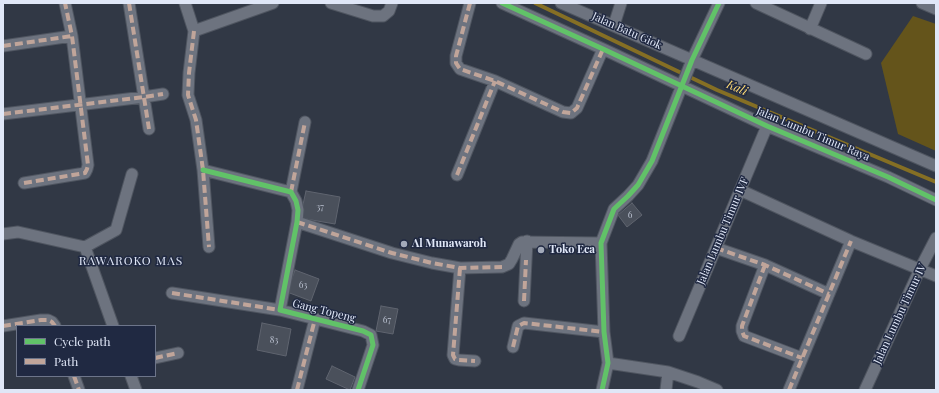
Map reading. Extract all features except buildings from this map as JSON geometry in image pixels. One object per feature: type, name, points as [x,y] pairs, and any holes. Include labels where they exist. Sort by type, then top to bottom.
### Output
[{"type":"street","points":[[24,183],[85,173],[88,170],[72,36],[66,3]]},
{"type":"street","points":[[129,3],[149,128]]},
{"type":"street","points":[[185,3],[194,31],[188,95],[196,120],[203,170],[209,246]]},
{"type":"street","points":[[194,31],[273,3]]},
{"type":"street","points":[[331,3],[374,16],[383,16],[389,11],[392,3]]},
{"type":"street","points":[[470,3],[456,56],[456,63],[460,69],[495,81],[563,112],[571,112],[577,108],[603,49]]},
{"type":"street","name":"Jalan Lumbu Timur Raya","points":[[502,3],[683,84],[767,126],[888,177],[936,200]]},
{"type":"street","name":"Jalan Batu Giok","points":[[561,3],[614,25],[691,64]]},
{"type":"street","points":[[614,25],[621,3]]},
{"type":"street","points":[[602,390],[608,363],[604,332],[601,243],[614,209],[638,185],[652,161],[691,64],[719,3]]},
{"type":"street","points":[[756,3],[866,54]]},
{"type":"street","points":[[810,28],[820,3]]},
{"type":"street","points":[[922,3],[936,8]]},
{"type":"street","points":[[3,46],[72,36]]},
{"type":"street","name":"Jalan Lumbu Timur Raya","points":[[691,64],[936,166]]},
{"type":"street","points":[[457,175],[495,81]]},
{"type":"street","points":[[3,114],[163,94]]},
{"type":"street","points":[[203,170],[291,192],[305,122]]},
{"type":"street","name":"Jalan Lumbu Timur IVF","points":[[679,336],[767,126]]},
{"type":"street","points":[[3,234],[18,232],[85,247],[116,230],[132,174]]},
{"type":"street","points":[[740,190],[851,241],[936,276]]},
{"type":"street","name":"Gang Topeng","points":[[291,192],[296,201],[298,210],[297,222],[280,310],[363,331],[371,335],[373,345],[358,390]]},
{"type":"street","points":[[297,222],[392,253],[460,268],[502,267],[509,264],[519,244],[527,241],[601,243]]},
{"type":"street","name":"Jalan Lumbu Timur IV","points":[[865,390],[920,269],[936,238]]},
{"type":"street","points":[[524,301],[527,241]]},
{"type":"street","points":[[789,390],[851,241]]},
{"type":"street","points":[[85,247],[113,325]]},
{"type":"street","points":[[716,248],[765,265],[829,294]]},
{"type":"street","points":[[765,265],[742,326],[742,331],[744,336],[802,358]]},
{"type":"street","points":[[460,268],[453,355],[455,359],[475,361]]},
{"type":"street","points":[[172,293],[280,310]]},
{"type":"street","points":[[297,390],[315,319]]},
{"type":"street","points":[[3,326],[41,320],[48,320],[54,325]]},
{"type":"street","points":[[513,347],[518,326],[524,323],[604,332]]},
{"type":"street","points":[[156,358],[178,352]]},
{"type":"street","points":[[608,363],[668,372],[717,390]]},
{"type":"street","points":[[666,390],[668,372]]},
{"type":"street","points":[[77,377],[79,390]]},
{"type":"street","points":[[131,377],[136,390]]},
{"type":"shaded area","points":[[913,16],[936,24],[936,151],[898,134],[881,63]]},
{"type":"waterway","name":"Kali","points":[[535,3],[717,90],[936,182]]},
{"type":"marked path","points":[[24,183],[85,173],[88,165],[72,36],[65,3]]},
{"type":"marked path","points":[[129,3],[149,129]]},
{"type":"marked path","points":[[470,3],[456,56],[456,63],[460,69],[495,81],[563,112],[571,113],[577,108],[603,49]]},
{"type":"marked path","points":[[194,31],[188,95],[196,120],[203,170],[209,247]]},
{"type":"marked path","points":[[3,46],[72,36]]},
{"type":"marked path","points":[[457,175],[495,81]]},
{"type":"marked path","points":[[3,114],[163,94]]},
{"type":"marked path","points":[[291,192],[305,122]]},
{"type":"marked path","points":[[297,222],[392,253],[432,263],[460,268],[502,267]]},
{"type":"marked path","points":[[789,390],[851,241]]},
{"type":"marked path","points":[[716,248],[765,265],[829,294]]},
{"type":"marked path","points":[[524,301],[526,260]]},
{"type":"marked path","points":[[765,265],[742,326],[742,331],[744,336],[802,358]]},
{"type":"marked path","points":[[460,268],[453,355],[455,359],[475,361]]},
{"type":"marked path","points":[[172,293],[280,310]]},
{"type":"marked path","points":[[297,390],[315,319]]},
{"type":"marked path","points":[[3,326],[41,320],[48,320],[54,325]]},
{"type":"marked path","points":[[513,347],[518,326],[524,323],[604,332]]},
{"type":"marked path","points":[[156,358],[178,353]]},
{"type":"marked path","points":[[74,377],[79,390]]},
{"type":"cycle path","points":[[502,3],[767,126],[888,177],[936,200]]},
{"type":"cycle path","points":[[602,390],[608,363],[604,332],[601,243],[614,209],[638,185],[652,161],[692,60],[719,3]]},
{"type":"cycle path","points":[[203,170],[291,192],[296,201],[298,210],[297,222],[280,310],[363,331],[371,335],[373,345],[358,390]]},
{"type":"place","name":"Al Munawaroh","points":[[404,244]]},
{"type":"place","name":"Toko Eca","points":[[541,250]]},
{"type":"district","name":"RAWAROKO MAS","points":[[131,261]]}]
